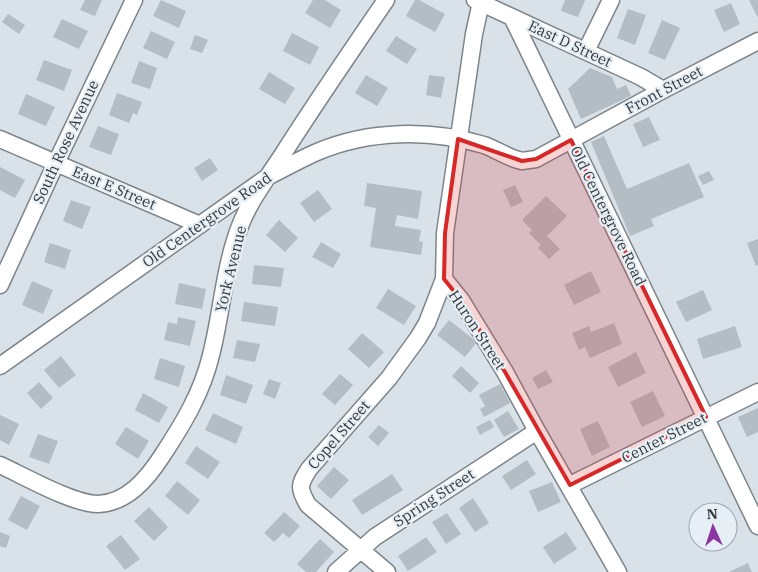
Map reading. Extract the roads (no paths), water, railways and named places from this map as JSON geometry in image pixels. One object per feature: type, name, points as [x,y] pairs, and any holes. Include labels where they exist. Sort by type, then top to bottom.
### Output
[{"type":"street","name":"South Rose Avenue","points":[[0,285],[134,0]]},
{"type":"street","name":"York Avenue","points":[[0,464],[80,501],[100,504],[119,499],[143,482],[183,425],[199,395],[211,355],[227,273],[240,225],[247,210],[386,0]]},
{"type":"street","points":[[586,51],[611,0]]},
{"type":"street","name":"East D Street","points":[[478,1],[641,77],[663,90]]},
{"type":"street","name":"Huron Street","points":[[478,1],[445,233],[444,279],[461,300],[505,372],[618,572]]},
{"type":"street","points":[[512,17],[571,140]]},
{"type":"street","name":"Front Street","points":[[571,140],[663,90],[757,46]]},
{"type":"street","name":"Old Centergrove Road","points":[[0,366],[269,176],[317,152],[358,139],[378,136],[441,136],[486,146],[522,161],[536,159],[571,140],[758,526]]},
{"type":"street","name":"East E Street","points":[[0,139],[200,225]]},
{"type":"street","name":"Copel Street","points":[[387,572],[308,505],[301,493],[302,481],[309,469],[389,378],[418,338],[427,323],[444,279]]},
{"type":"street","name":"Center Street","points":[[570,486],[758,392]]},
{"type":"street","name":"Spring Street","points":[[336,572],[375,537],[537,431]]}]
